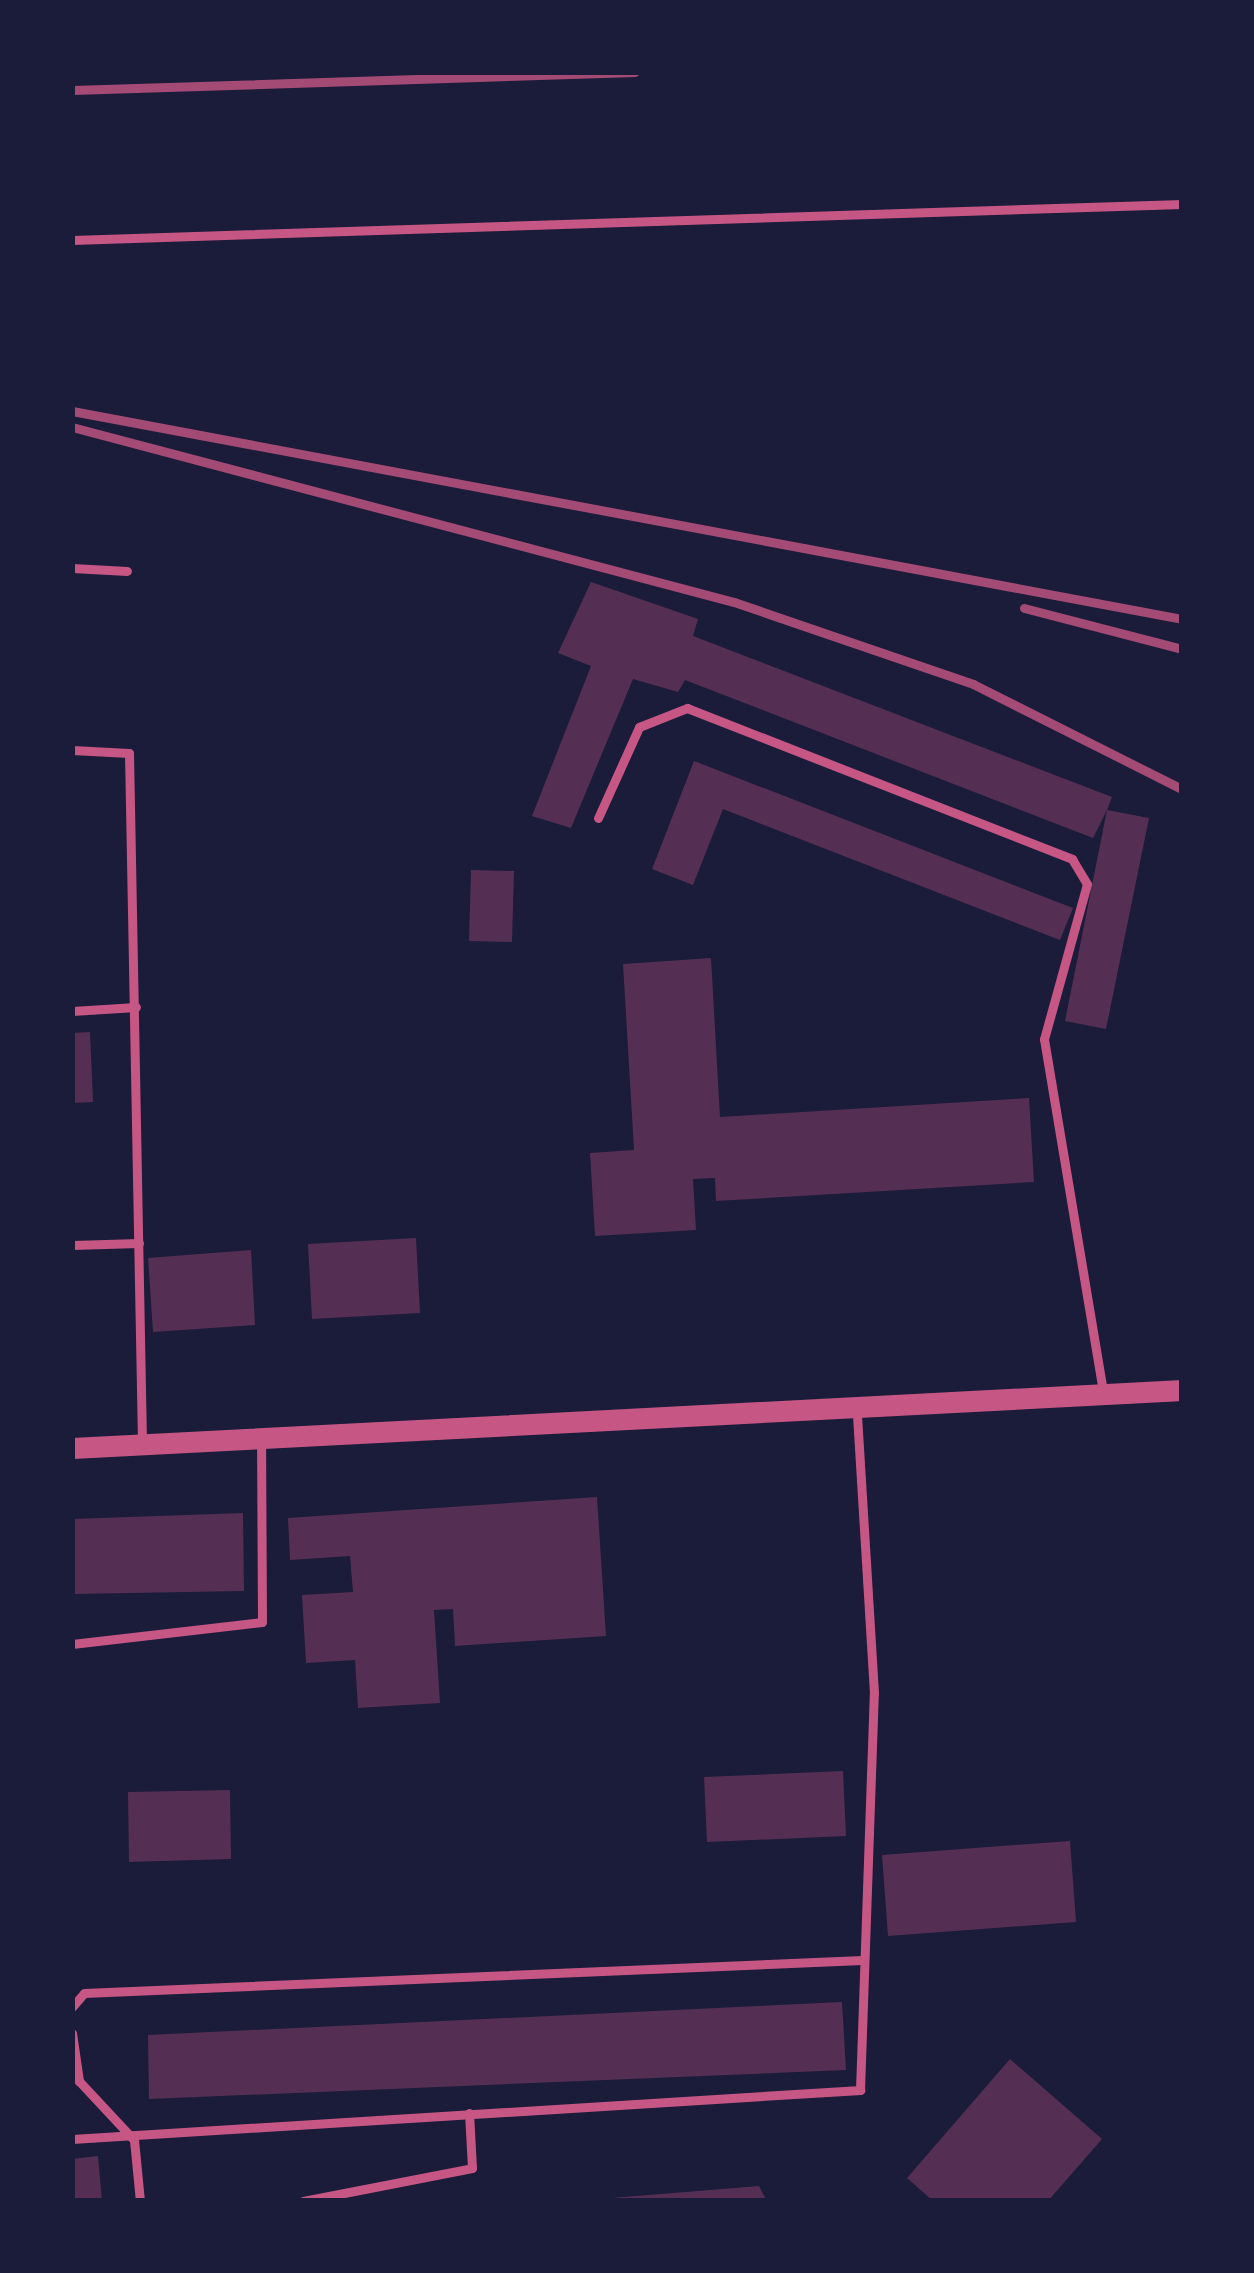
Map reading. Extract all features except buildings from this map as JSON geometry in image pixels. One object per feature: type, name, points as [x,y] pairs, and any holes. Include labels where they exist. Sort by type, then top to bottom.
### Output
[{"type":"street","points":[[72,1448],[857,1412],[1182,1390]]},
{"type":"lane","points":[[72,240],[1182,204]]},
{"type":"lane","points":[[72,568],[127,571]]},
{"type":"lane","points":[[598,818],[639,727],[688,709],[1072,859],[1087,884],[1044,1039],[1104,1397]]},
{"type":"lane","points":[[72,750],[129,753],[142,1442]]},
{"type":"lane","points":[[72,1011],[136,1007]]},
{"type":"lane","points":[[72,1245],[139,1243]]},
{"type":"lane","points":[[72,2139],[134,2140],[860,2090],[874,1693],[857,1412]]},
{"type":"lane","points":[[72,1644],[262,1622],[261,1440]]},
{"type":"lane","points":[[72,2007],[84,1993],[862,1960]]},
{"type":"lane","points":[[72,2033],[79,2081],[134,2140],[140,2201]]},
{"type":"lane","points":[[303,2201],[472,2168],[469,2114]]},
{"type":"railway","points":[[72,90],[635,72]]},
{"type":"railway","points":[[72,411],[1182,619]]},
{"type":"railway","points":[[72,427],[734,602],[973,684],[1182,789]]},
{"type":"railway","points":[[1024,608],[1182,649]]}]
